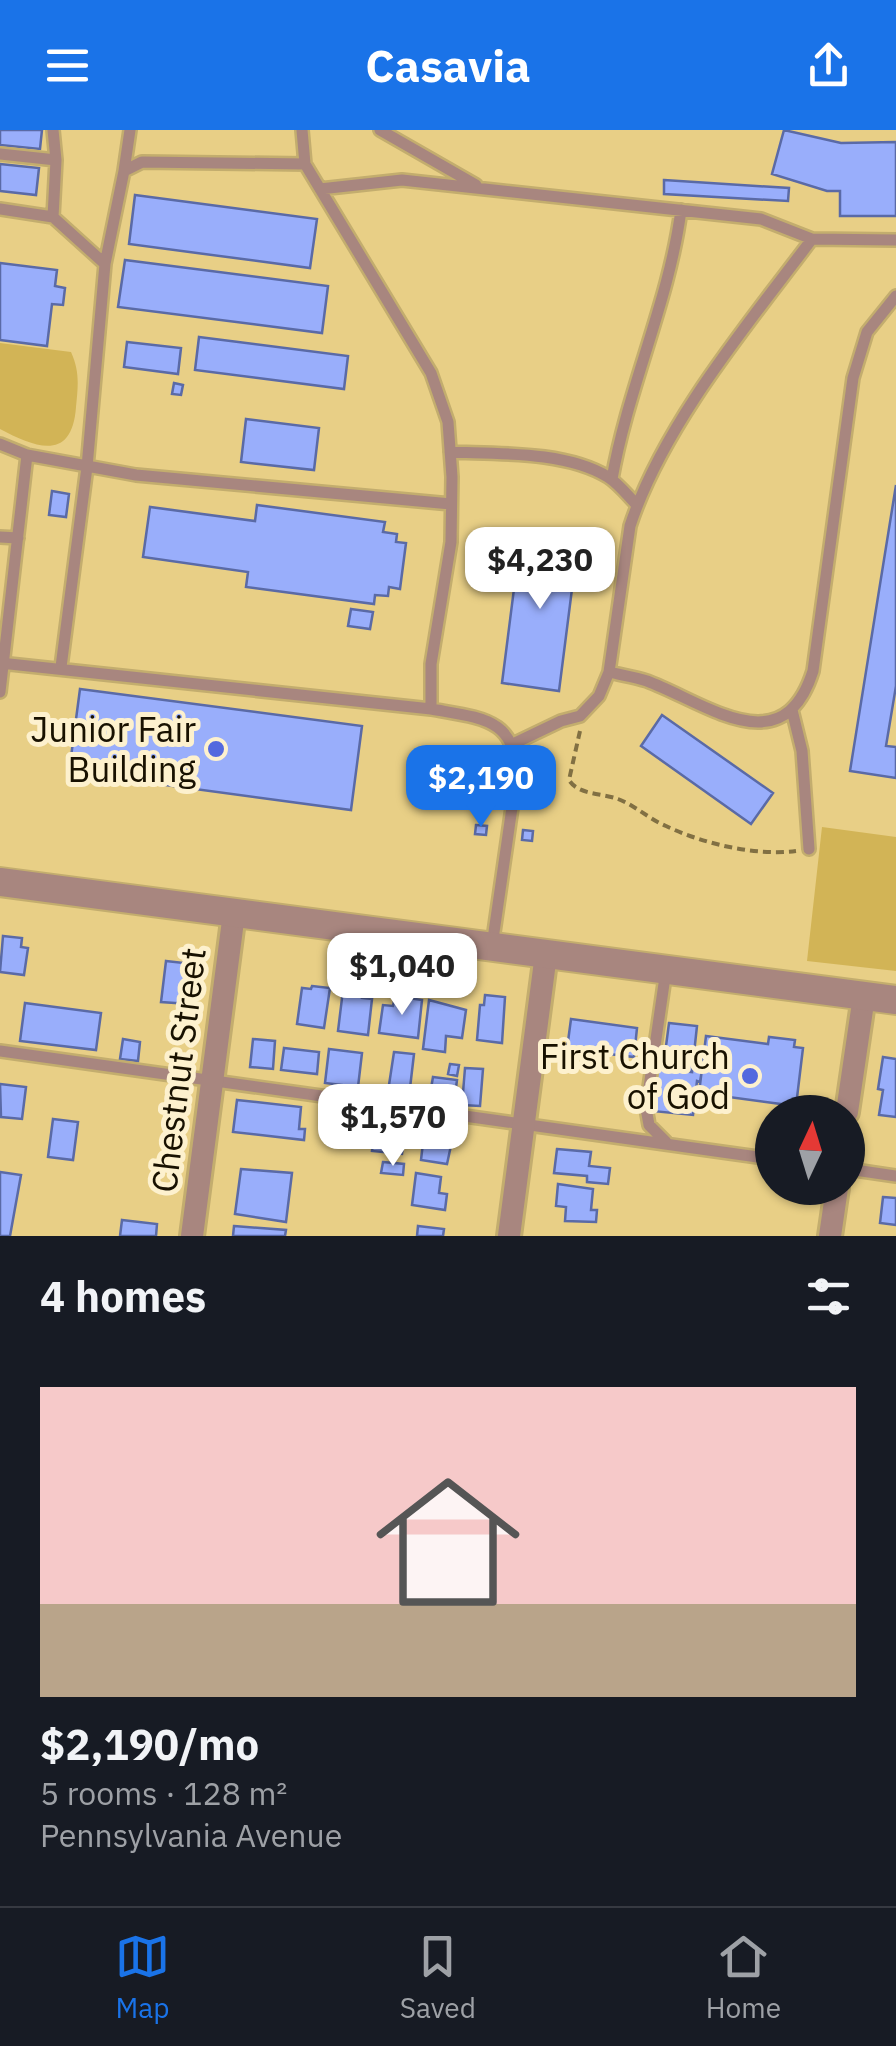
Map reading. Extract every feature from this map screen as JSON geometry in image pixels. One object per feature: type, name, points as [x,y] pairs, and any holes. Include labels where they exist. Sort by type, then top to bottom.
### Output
[{"type":"street","points":[[0,882],[896,1000]]},
{"type":"street","name":"Chestnut Street","points":[[192,1236],[234,913]]},
{"type":"street","points":[[509,1236],[546,954]]},
{"type":"street","points":[[850,1095],[864,996]]},
{"type":"street","points":[[830,1236],[835,1205]]},
{"type":"lane","points":[[53,130],[54,217]]},
{"type":"lane","points":[[60,668],[87,467],[105,264],[128,130]]},
{"type":"lane","points":[[302,130],[305,164],[430,373],[448,422],[451,542],[431,664],[431,710]]},
{"type":"lane","points":[[380,130],[479,187]]},
{"type":"lane","points":[[0,154],[56,160]]},
{"type":"lane","points":[[124,170],[142,162],[305,164]]},
{"type":"lane","points":[[320,189],[402,180],[761,219],[812,239],[896,240]]},
{"type":"lane","points":[[0,209],[54,217],[105,264]]},
{"type":"lane","points":[[612,479],[620,432],[676,250],[681,210]]},
{"type":"lane","points":[[513,744],[580,716],[600,696],[609,672],[630,526],[637,505],[682,420],[812,239]]},
{"type":"lane","points":[[609,672],[645,680],[728,719],[767,721],[792,710],[807,690],[813,671],[853,378],[867,332],[896,296]]},
{"type":"lane","points":[[0,444],[27,456],[136,475],[451,504]]},
{"type":"lane","points":[[450,452],[532,455],[594,470],[612,479],[637,505]]},
{"type":"lane","points":[[0,692],[27,456]]},
{"type":"lane","points":[[0,537],[18,538]]},
{"type":"lane","points":[[2,663],[431,710],[488,721],[501,728],[513,744],[517,762],[492,947]]},
{"type":"lane","points":[[792,710],[802,751],[809,849]]},
{"type":"lane","points":[[666,970],[646,1108],[649,1125],[668,1144]]},
{"type":"lane","points":[[0,1051],[755,1156]]},
{"type":"lane","points":[[865,1171],[896,1176]]},
{"type":"path","points":[[580,716],[571,786],[637,806],[664,826],[712,841],[768,854],[809,849]]},
{"type":"shaded area","points":[[0,343],[71,352],[77,373],[76,407],[73,425],[60,443],[39,445],[0,429]]},
{"type":"shaded area","points":[[822,827],[896,837],[896,971],[807,961]]},
{"type":"building","points":[[0,130],[42,130],[40,149],[0,145]]},
{"type":"building","points":[[784,130],[841,143],[896,142],[896,216],[840,216],[840,191],[827,191],[772,174]]},
{"type":"building","points":[[0,164],[39,168],[36,195],[0,191]]},
{"type":"building","points":[[664,180],[789,188],[788,201],[664,194]]},
{"type":"building","points":[[135,195],[317,219],[310,268],[129,244]]},
{"type":"building","points":[[125,260],[328,286],[322,333],[118,307]]},
{"type":"building","points":[[0,263],[57,270],[55,286],[65,288],[63,305],[52,304],[47,346],[0,340]]},
{"type":"building","points":[[199,337],[348,356],[344,389],[195,370]]},
{"type":"building","points":[[127,342],[181,348],[178,374],[124,367]]},
{"type":"building","points":[[174,383],[183,385],[181,395],[172,394]]},
{"type":"building","points":[[246,419],[319,428],[314,470],[241,462]]},
{"type":"building","points":[[896,485],[896,686],[886,746],[896,747],[896,778],[850,771]]},
{"type":"building","points":[[52,491],[69,494],[66,517],[49,515]]},
{"type":"building","points":[[257,505],[385,522],[383,532],[397,534],[396,542],[406,543],[400,589],[389,587],[388,596],[375,595],[374,604],[246,587],[248,572],[143,557],[150,507],[255,521]]},
{"type":"building","points":[[521,534],[578,542],[559,691],[502,683]]},
{"type":"building","points":[[351,609],[373,612],[370,629],[348,626]]},
{"type":"building","name":"Junior Fair Building","points":[[80,689],[362,726],[351,810],[69,772]]},
{"type":"building","points":[[662,715],[773,793],[751,824],[641,746]]},
{"type":"building","points":[[476,825],[487,826],[486,835],[475,834]]},
{"type":"building","points":[[523,830],[533,831],[532,841],[522,840]]},
{"type":"building","points":[[3,936],[22,938],[21,947],[28,948],[24,975],[0,972]]},
{"type":"building","points":[[166,961],[193,964],[189,1004],[161,1002]]},
{"type":"building","points":[[302,988],[330,988],[324,1028],[297,1024]]},
{"type":"building","points":[[343,990],[363,992],[362,998],[372,999],[368,1035],[338,1031]]},
{"type":"building","points":[[485,995],[505,997],[502,1043],[477,1040],[480,1005],[484,1005]]},
{"type":"building","points":[[395,996],[422,1000],[418,1038],[379,1033],[383,1005],[393,1006]]},
{"type":"building","points":[[429,1000],[466,1010],[462,1038],[446,1036],[445,1052],[423,1049]]},
{"type":"building","points":[[25,1003],[101,1013],[96,1050],[20,1041]]},
{"type":"building","points":[[571,1019],[637,1028],[634,1057],[567,1049]]},
{"type":"building","points":[[669,1023],[697,1026],[692,1072],[663,1069]]},
{"type":"building","name":"First Church of God","points":[[706,1036],[768,1044],[769,1037],[795,1040],[794,1047],[803,1048],[797,1095],[755,1095],[755,1101],[699,1093]]},
{"type":"building","points":[[123,1039],[140,1042],[138,1061],[120,1059]]},
{"type":"building","points":[[253,1039],[275,1041],[273,1069],[250,1067]]},
{"type":"building","points":[[284,1048],[319,1052],[317,1074],[281,1070]]},
{"type":"building","points":[[329,1049],[362,1053],[358,1087],[325,1083]]},
{"type":"building","points":[[394,1052],[414,1054],[410,1088],[389,1085]]},
{"type":"building","points":[[883,1057],[896,1059],[896,1117],[879,1115]]},
{"type":"building","points":[[648,1063],[664,1065],[663,1069],[702,1070],[693,1115],[652,1111],[654,1089]]},
{"type":"building","points":[[450,1064],[459,1065],[457,1076],[448,1074]]},
{"type":"building","points":[[465,1068],[483,1069],[480,1106],[462,1105]]},
{"type":"building","points":[[433,1077],[457,1080],[454,1103],[429,1100]]},
{"type":"building","points":[[0,1084],[26,1087],[22,1119],[1,1117]]},
{"type":"building","points":[[237,1100],[301,1107],[299,1129],[305,1129],[304,1140],[233,1132]]},
{"type":"building","points":[[332,1112],[355,1115],[351,1147],[329,1145]]},
{"type":"building","points":[[53,1119],[78,1122],[73,1160],[48,1157]]},
{"type":"building","points":[[425,1125],[455,1127],[447,1164],[421,1160]]},
{"type":"building","points":[[375,1127],[405,1131],[402,1154],[372,1151]]},
{"type":"building","points":[[557,1149],[591,1152],[589,1166],[610,1168],[608,1184],[587,1182],[587,1176],[554,1173]]},
{"type":"building","points":[[383,1162],[404,1164],[403,1175],[381,1173]]},
{"type":"building","points":[[241,1169],[292,1173],[286,1222],[235,1214]]},
{"type":"building","points":[[0,1172],[21,1175],[10,1236],[0,1236]]},
{"type":"building","points":[[416,1173],[441,1177],[439,1193],[447,1194],[445,1210],[412,1205]]},
{"type":"building","points":[[558,1184],[593,1189],[591,1210],[597,1210],[596,1222],[565,1221],[566,1207],[556,1206]]},
{"type":"building","points":[[883,1197],[896,1198],[896,1225],[880,1223]]},
{"type":"building","points":[[122,1220],[157,1224],[156,1236],[120,1236]]},
{"type":"building","points":[[234,1226],[286,1230],[285,1236],[233,1236]]},
{"type":"building","points":[[418,1226],[444,1229],[443,1236],[417,1236]]},
{"type":"place","name":"Junior Fair Building","points":[[216,749]]},
{"type":"place","name":"First Church of God","points":[[750,1076]]}]
